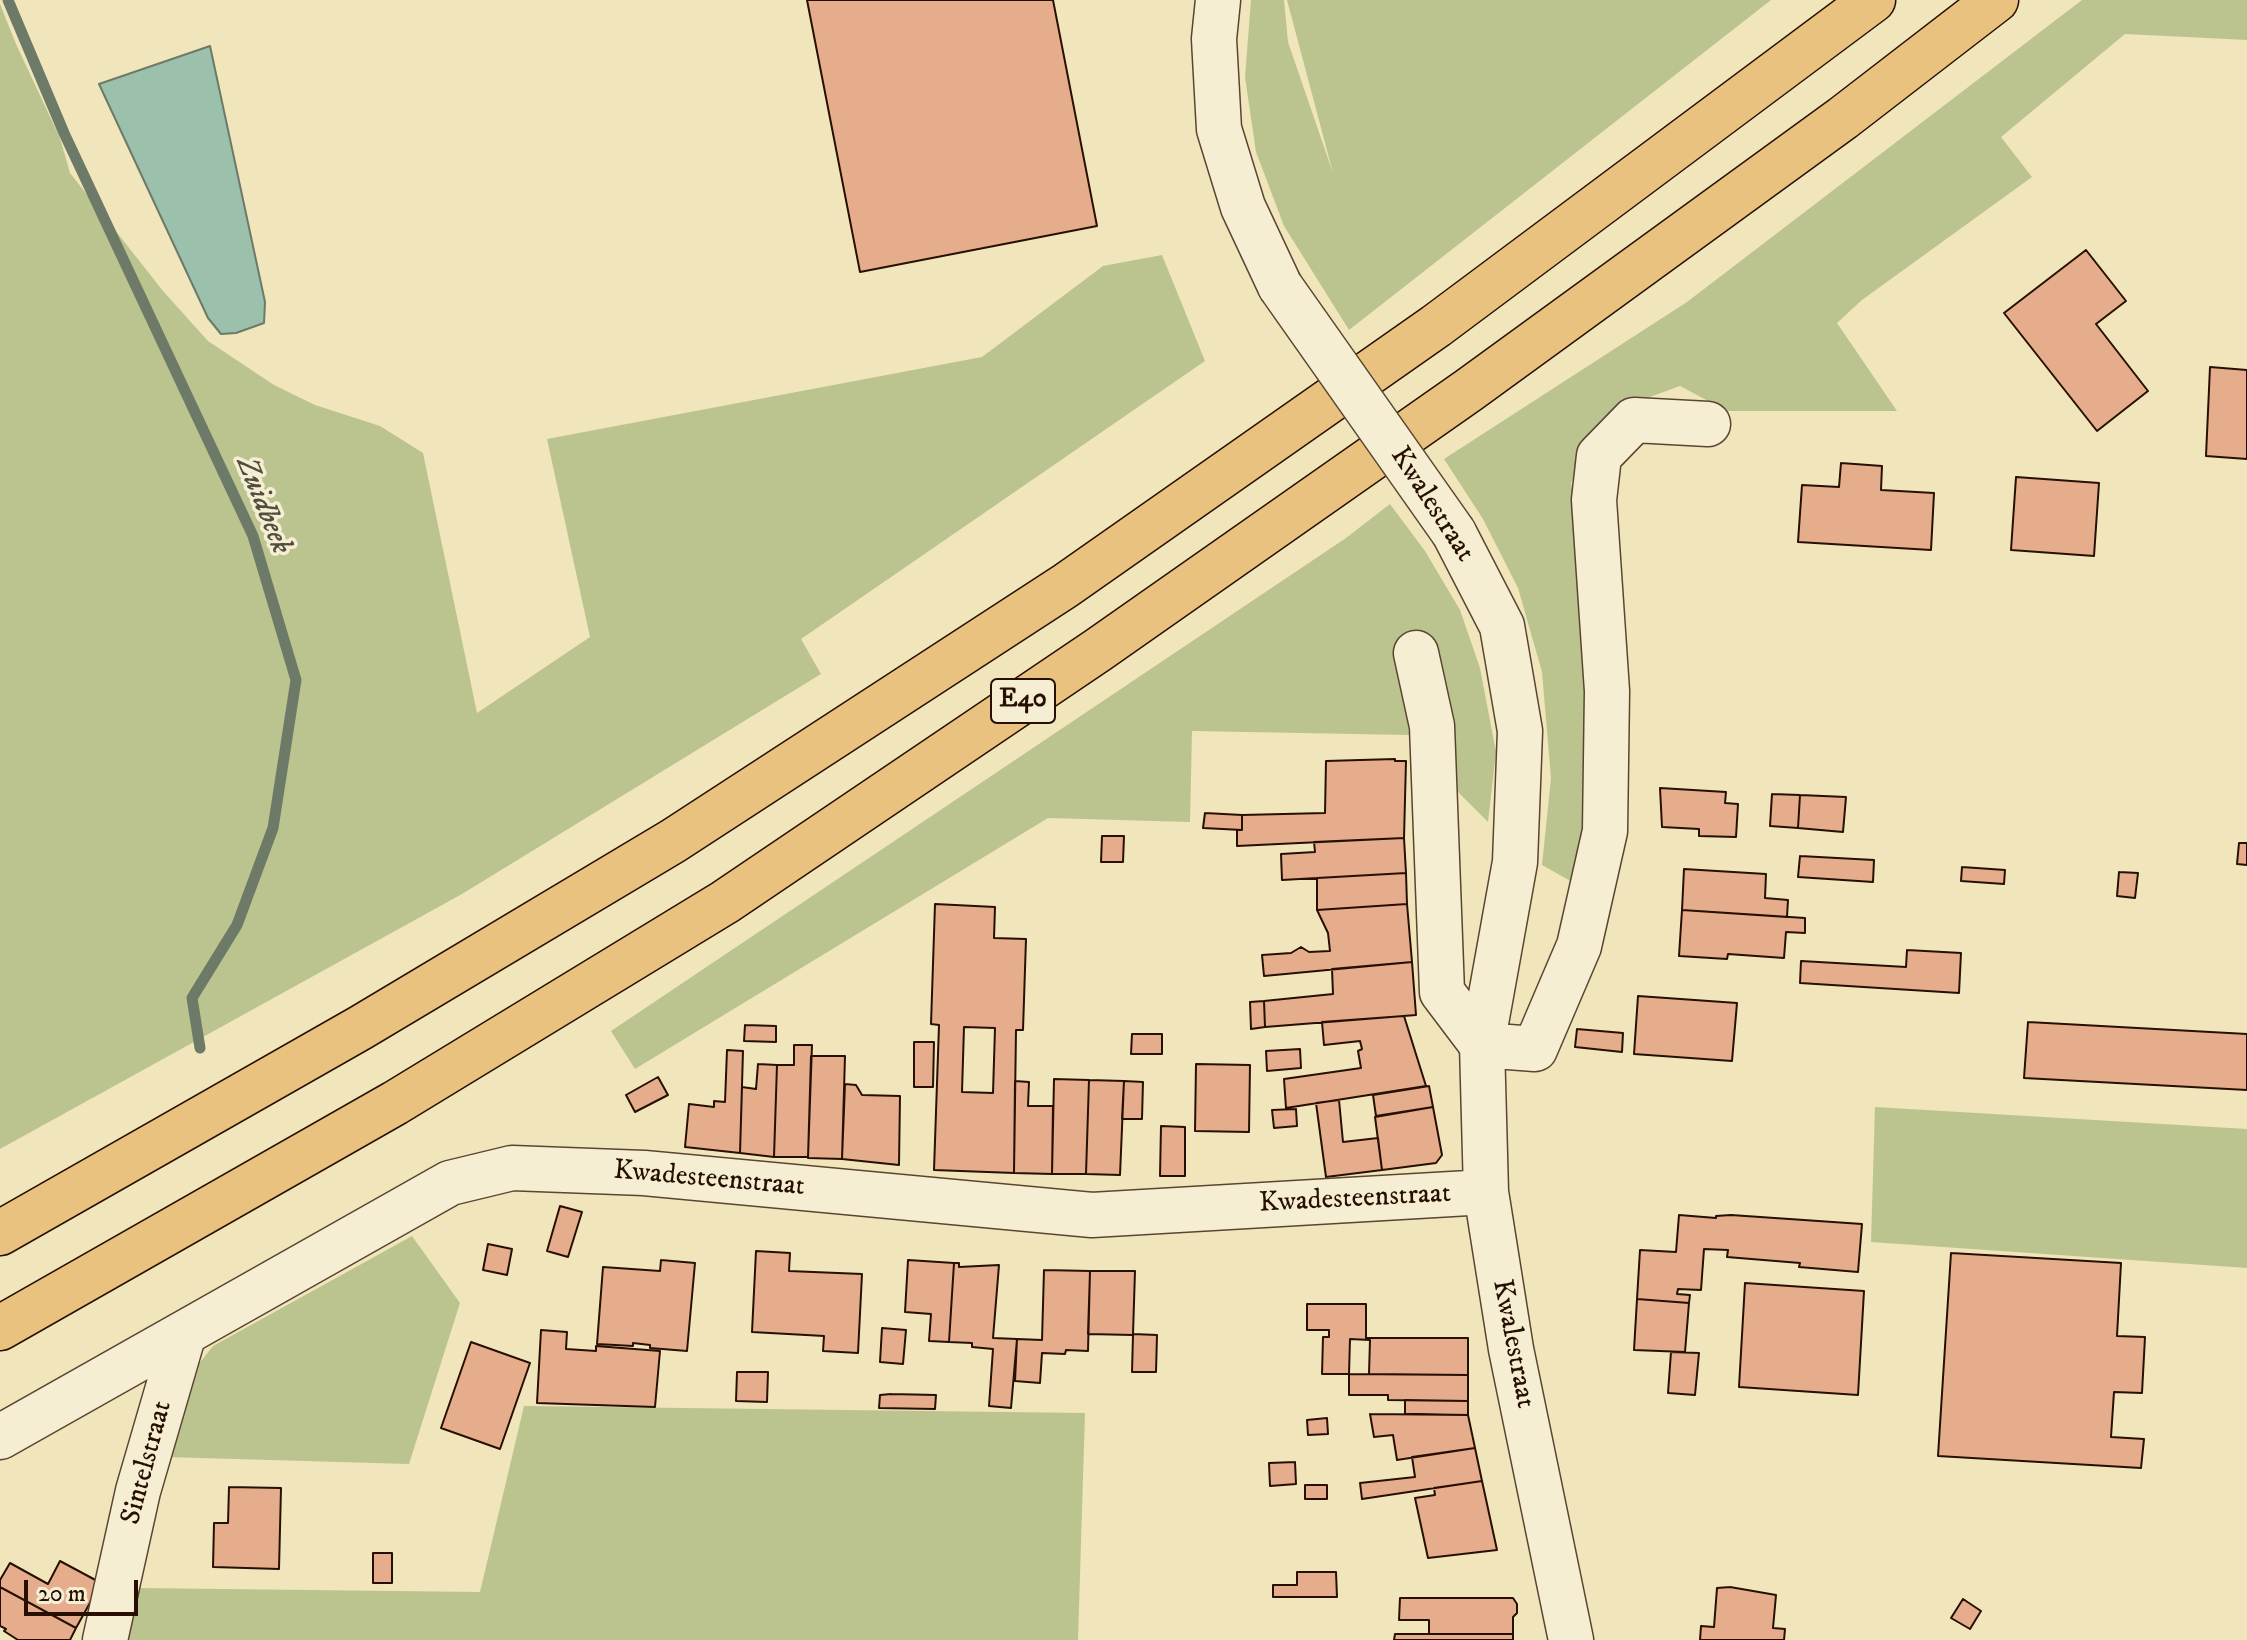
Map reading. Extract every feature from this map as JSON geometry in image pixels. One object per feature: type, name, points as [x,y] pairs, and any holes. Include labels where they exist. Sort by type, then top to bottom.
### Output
[{"type":"highway","name":"E40","points":[[0,1233],[360,1028],[673,841],[1065,586],[1436,326],[1873,0]]},
{"type":"highway","name":"E40","points":[[0,1328],[395,1103],[725,902],[1098,650],[1469,390],[1843,118],[1996,0]]},
{"type":"street","name":"Kwalestraat","points":[[1218,0],[1214,39],[1219,129],[1243,207],[1280,286],[1454,533],[1502,626],[1520,731],[1515,862],[1482,1045],[1486,1192],[1511,1349],[1571,1640]]},
{"type":"street","points":[[1416,653],[1432,726],[1442,992],[1482,1045],[1535,1049],[1579,946],[1605,831],[1607,691],[1594,500],[1599,456],[1634,420],[1708,424]]},
{"type":"street","name":"Kwadesteenstraat","points":[[0,1437],[450,1183],[512,1168],[644,1173],[1092,1215],[1486,1192]]},
{"type":"street","name":"Sintelstraat","points":[[105,1640],[138,1491],[184,1333]]},
{"type":"shaded area","points":[[1251,0],[1284,0],[1288,42],[1333,173],[1287,0],[1771,0],[1349,330],[1284,226],[1256,152],[1245,77]]},
{"type":"shaded area","points":[[2082,0],[2247,0],[2247,40],[2125,34],[2001,137],[2032,177],[1862,300],[1837,323],[1897,411],[1727,411],[1680,386],[1628,405],[1590,445],[1571,483],[1580,531],[1592,803],[1574,883],[1542,865],[1551,778],[1542,672],[1518,588],[1483,519],[1444,459],[1687,302]]},
{"type":"shaded area","points":[[0,4],[60,138],[70,173],[163,291],[208,341],[274,385],[315,405],[380,426],[423,453],[477,713],[590,637],[547,439],[982,357],[1103,266],[1162,255],[1205,361],[801,639],[821,674],[462,894],[0,1149]]},
{"type":"shaded area","points":[[210,46],[265,302],[264,323],[236,333],[221,334],[208,318],[99,84]]},
{"type":"shaded area","points":[[1390,504],[1425,551],[1460,610],[1480,668],[1496,752],[1488,822],[1449,783],[1397,650],[1410,735],[1192,731],[1190,822],[1048,818],[635,1069],[611,1031],[1346,538]]},
{"type":"shaded area","points":[[1875,1107],[2247,1129],[2247,1268],[1871,1242]]},
{"type":"shaded area","points":[[412,1236],[460,1303],[409,1464],[165,1457],[195,1369],[213,1346]]},
{"type":"shaded area","points":[[524,1406],[1085,1413],[1078,1640],[123,1640],[136,1588],[480,1592]]},
{"type":"building","points":[[807,0],[1053,0],[1097,226],[860,272]]},
{"type":"building","points":[[2086,250],[2126,301],[2096,324],[2148,391],[2097,431],[2004,313]]},
{"type":"building","points":[[2210,367],[2247,370],[2247,459],[2206,456]]},
{"type":"building","points":[[1841,463],[1882,466],[1881,490],[1934,493],[1931,550],[1798,542],[1802,485],[1839,487]]},
{"type":"building","points":[[2016,477],[2099,483],[2094,556],[2011,550]]},
{"type":"building","points":[[1326,761],[1406,761],[1404,838],[1237,846],[1237,830],[1242,830],[1242,815],[1325,813]]},
{"type":"building","points":[[1660,788],[1726,792],[1725,803],[1738,804],[1736,837],[1699,836],[1699,829],[1662,827]]},
{"type":"building","points":[[1772,794],[1800,795],[1798,828],[1770,826]]},
{"type":"building","points":[[1800,795],[1846,797],[1843,832],[1798,828]]},
{"type":"building","points":[[1205,813],[1242,815],[1242,830],[1203,828]]},
{"type":"building","points":[[1102,836],[1124,836],[1123,862],[1101,862]]},
{"type":"building","points":[[1404,838],[1406,873],[1282,880],[1281,854],[1315,852],[1314,842]]},
{"type":"building","points":[[2239,843],[2247,843],[2247,865],[2237,864]]},
{"type":"building","points":[[1800,856],[1874,860],[1873,882],[1798,877]]},
{"type":"building","points":[[1962,867],[2005,870],[2004,884],[1961,881]]},
{"type":"building","points":[[1684,869],[1766,874],[1765,898],[1788,900],[1787,917],[1682,910]]},
{"type":"building","points":[[2119,872],[2138,873],[2135,898],[2117,896]]},
{"type":"building","points":[[1406,873],[1407,904],[1317,910],[1317,878]]},
{"type":"building","points":[[935,904],[995,907],[994,938],[1026,939],[1023,1030],[1016,1030],[1014,1173],[934,1170],[939,1025],[931,1024]],"holes":[[[964,1027],[995,1028],[993,1093],[962,1092]]]},
{"type":"building","points":[[1407,904],[1412,962],[1264,976],[1262,955],[1291,953],[1301,947],[1309,952],[1330,951],[1328,933],[1317,910]]},
{"type":"building","points":[[1682,910],[1805,918],[1805,933],[1786,932],[1784,958],[1728,954],[1727,959],[1679,956]]},
{"type":"building","points":[[1907,950],[1961,953],[1959,993],[1800,983],[1801,961],[1906,967]]},
{"type":"building","points":[[1412,962],[1416,1015],[1265,1027],[1264,1001],[1333,994],[1332,969]]},
{"type":"building","points":[[1638,996],[1737,1003],[1732,1061],[1634,1054]]},
{"type":"building","points":[[1264,1001],[1265,1027],[1251,1029],[1250,1002]]},
{"type":"building","points":[[1404,1016],[1426,1086],[1286,1108],[1284,1079],[1361,1068],[1360,1041],[1324,1045],[1322,1022]]},
{"type":"building","points":[[2028,1022],[2247,1034],[2247,1090],[2024,1078]]},
{"type":"building","points":[[745,1025],[776,1026],[776,1042],[744,1041]]},
{"type":"building","points":[[1577,1029],[1623,1033],[1622,1052],[1575,1047]]},
{"type":"building","points":[[1132,1034],[1162,1034],[1162,1054],[1131,1054]]},
{"type":"building","points":[[914,1042],[934,1042],[933,1087],[914,1087]]},
{"type":"building","points":[[794,1045],[812,1045],[808,1157],[774,1157],[777,1065],[794,1065]]},
{"type":"building","points":[[1300,1049],[1301,1068],[1267,1071],[1266,1051]]},
{"type":"building","points":[[727,1050],[743,1051],[740,1153],[685,1147],[689,1104],[714,1107],[714,1101],[725,1102]]},
{"type":"building","points":[[811,1056],[845,1056],[842,1159],[808,1158]]},
{"type":"building","points":[[758,1064],[777,1065],[774,1157],[740,1153],[742,1087],[756,1089]]},
{"type":"building","points":[[1196,1064],[1250,1065],[1249,1132],[1195,1131]]},
{"type":"building","points":[[658,1077],[668,1095],[635,1112],[626,1095]]},
{"type":"building","points":[[1054,1079],[1089,1080],[1086,1174],[1052,1174]]},
{"type":"building","points":[[1089,1080],[1124,1081],[1120,1175],[1086,1174]]},
{"type":"building","points":[[1015,1081],[1029,1082],[1028,1106],[1053,1106],[1052,1174],[1014,1173]]},
{"type":"building","points":[[1124,1081],[1143,1082],[1142,1119],[1122,1119]]},
{"type":"building","points":[[845,1084],[856,1085],[862,1095],[900,1096],[899,1165],[842,1159]]},
{"type":"building","points":[[1429,1086],[1433,1107],[1376,1116],[1373,1095]]},
{"type":"building","points":[[1339,1100],[1343,1142],[1378,1138],[1382,1170],[1326,1177],[1316,1103]]},
{"type":"building","points":[[1433,1107],[1442,1155],[1436,1163],[1382,1170],[1375,1117]]},
{"type":"building","points":[[1296,1109],[1297,1126],[1274,1128],[1272,1110]]},
{"type":"building","points":[[1161,1126],[1185,1127],[1185,1176],[1160,1176]]},
{"type":"building","points":[[560,1206],[582,1212],[568,1257],[547,1251]]},
{"type":"building","points":[[1679,1215],[1716,1218],[1731,1215],[1862,1224],[1858,1272],[1727,1257],[1728,1250],[1704,1249],[1701,1290],[1678,1289],[1677,1294],[1690,1295],[1689,1303],[1637,1299],[1640,1250],[1676,1252]]},
{"type":"building","points":[[488,1244],[512,1249],[507,1275],[483,1270]]},
{"type":"building","points":[[756,1251],[790,1253],[789,1271],[862,1274],[858,1353],[823,1351],[824,1336],[752,1332]]},
{"type":"building","points":[[1951,1253],[2121,1263],[2117,1336],[2145,1337],[2142,1393],[2114,1392],[2111,1437],[2144,1439],[2141,1468],[1938,1456]]},
{"type":"building","points":[[661,1260],[695,1263],[687,1351],[650,1348],[650,1345],[633,1343],[633,1346],[597,1344],[603,1267],[660,1271]]},
{"type":"building","points":[[908,1260],[954,1263],[949,1342],[929,1341],[931,1314],[905,1312]]},
{"type":"building","points":[[954,1263],[959,1263],[959,1267],[999,1265],[993,1338],[1017,1339],[1011,1408],[989,1406],[993,1349],[972,1347],[972,1343],[949,1342]]},
{"type":"building","points":[[1044,1270],[1090,1271],[1088,1351],[1042,1353],[1040,1383],[1015,1381],[1017,1339],[1042,1340]]},
{"type":"building","points":[[1090,1271],[1135,1271],[1133,1334],[1157,1335],[1156,1372],[1132,1372],[1133,1335],[1088,1334]]},
{"type":"building","points":[[1745,1283],[1864,1291],[1858,1395],[1739,1387]]},
{"type":"building","points":[[1637,1299],[1689,1303],[1685,1352],[1634,1350]]},
{"type":"building","points":[[1307,1304],[1366,1304],[1366,1338],[1468,1338],[1468,1375],[1369,1374],[1370,1340],[1350,1339],[1349,1374],[1322,1374],[1323,1337],[1329,1337],[1329,1330],[1307,1330]]},
{"type":"building","points":[[882,1328],[906,1330],[903,1364],[880,1362]]},
{"type":"building","points":[[541,1330],[567,1332],[566,1349],[596,1351],[596,1346],[660,1351],[655,1407],[537,1403]]},
{"type":"building","points":[[471,1342],[530,1363],[500,1449],[441,1428]]},
{"type":"building","points":[[1671,1352],[1699,1353],[1695,1395],[1668,1393]]},
{"type":"building","points":[[737,1372],[768,1372],[767,1402],[736,1401]]},
{"type":"building","points":[[1349,1374],[1468,1375],[1468,1401],[1388,1400],[1388,1395],[1349,1395]]},
{"type":"building","points":[[880,1395],[936,1395],[935,1409],[879,1408]]},
{"type":"building","points":[[1405,1400],[1468,1401],[1468,1415],[1405,1414]]},
{"type":"building","points":[[1370,1414],[1468,1415],[1475,1448],[1397,1460],[1393,1435],[1374,1437]]},
{"type":"building","points":[[1327,1418],[1328,1434],[1308,1435],[1307,1420]]},
{"type":"building","points":[[1475,1448],[1482,1481],[1362,1499],[1360,1483],[1415,1477],[1412,1457]]},
{"type":"building","points":[[1295,1462],[1296,1484],[1270,1486],[1269,1463]]},
{"type":"building","points":[[1482,1481],[1497,1550],[1428,1558],[1415,1498],[1435,1495],[1434,1488]]},
{"type":"building","points":[[1305,1485],[1327,1485],[1327,1499],[1305,1499]]},
{"type":"building","points":[[229,1487],[281,1488],[279,1569],[213,1567],[214,1523],[228,1523]]},
{"type":"building","points":[[373,1553],[392,1553],[392,1583],[373,1583]]},
{"type":"building","points":[[60,1561],[101,1583],[76,1628],[0,1587],[0,1580],[10,1563],[48,1584]]},
{"type":"building","points":[[1297,1572],[1336,1572],[1337,1597],[1273,1597],[1273,1585],[1297,1585]]},
{"type":"building","points":[[0,1587],[76,1628],[70,1640],[18,1640],[4,1631],[6,1629],[0,1626]]},
{"type":"building","points":[[1730,1587],[1776,1595],[1773,1628],[1785,1629],[1784,1640],[1700,1640],[1701,1626],[1714,1627],[1717,1588]]},
{"type":"building","points":[[1400,1598],[1513,1598],[1517,1613],[1513,1617],[1513,1634],[1429,1634],[1429,1620],[1399,1620]]},
{"type":"building","points":[[1963,1599],[1981,1611],[1970,1629],[1951,1618]]},
{"type":"building","points":[[1395,1634],[1513,1634],[1513,1640],[1394,1640]]},
{"type":"waterway","name":"Zuidbeek","points":[[8,0],[64,133],[253,536],[296,680],[273,828],[237,925],[192,998],[200,1048]]}]
